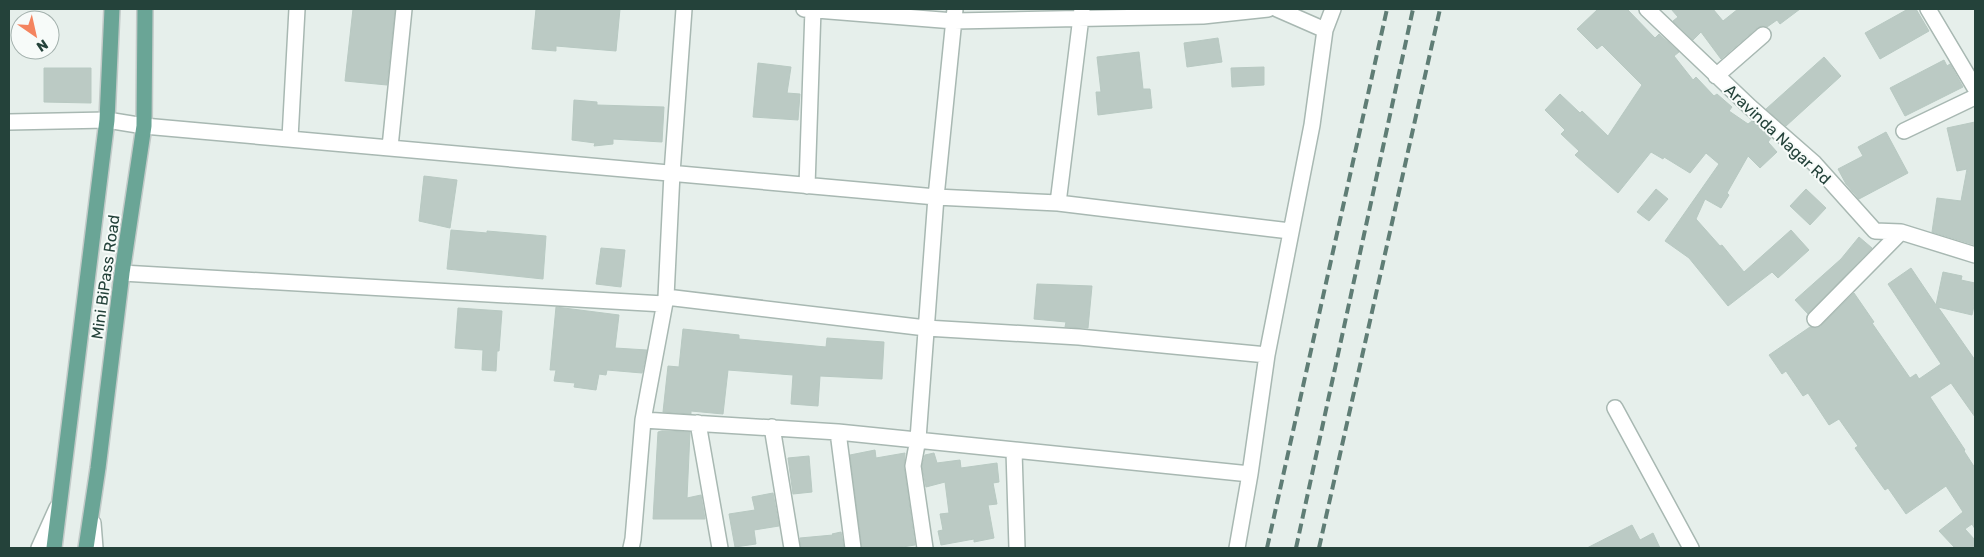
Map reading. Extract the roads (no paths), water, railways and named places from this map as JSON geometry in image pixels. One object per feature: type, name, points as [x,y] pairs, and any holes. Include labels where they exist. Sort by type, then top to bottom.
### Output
[{"type":"main road","points":[[54,548],[107,120],[112,9]]},
{"type":"main road","name":"Mini BiPass Road","points":[[86,548],[122,274],[144,126],[146,9]]},
{"type":"street","points":[[290,138],[297,9]]},
{"type":"street","points":[[390,148],[404,9]]},
{"type":"street","points":[[631,548],[644,420],[665,301],[684,9]]},
{"type":"street","points":[[807,186],[810,9],[954,15],[1081,13],[1203,16],[1268,9]]},
{"type":"street","points":[[1277,9],[1325,30]]},
{"type":"street","points":[[1236,548],[1290,231],[1312,125],[1325,30],[1333,9]]},
{"type":"street","name":"Aravinda Nagar Rd","points":[[1647,9],[1716,76],[1814,163],[1874,231],[1902,232],[1975,255]]},
{"type":"street","points":[[1928,9],[1975,88]]},
{"type":"street","points":[[1058,203],[1081,13]]},
{"type":"street","points":[[924,548],[913,466],[918,439],[936,197],[954,15]]},
{"type":"street","points":[[1716,76],[1763,35]]},
{"type":"street","points":[[1904,131],[1975,97]]},
{"type":"street","points":[[9,122],[107,120],[144,126],[807,186],[936,197],[1058,203],[1290,231]]},
{"type":"street","points":[[1815,319],[1902,232]]},
{"type":"street","points":[[122,274],[665,301],[926,328],[1079,337],[1268,355]]},
{"type":"street","points":[[1614,408],[1691,548]]},
{"type":"street","points":[[644,420],[772,427],[918,439],[1014,451],[1250,474]]},
{"type":"street","points":[[698,423],[720,548]]},
{"type":"street","points":[[772,427],[792,548]]},
{"type":"street","points":[[838,432],[853,548]]},
{"type":"street","points":[[1014,451],[1017,548]]},
{"type":"street","points":[[39,548],[60,500]]},
{"type":"street","points":[[92,512],[95,548]]},
{"type":"railway","points":[[1267,548],[1387,9]]},
{"type":"railway","points":[[1296,548],[1413,9]]},
{"type":"railway","points":[[1319,548],[1440,9]]}]
